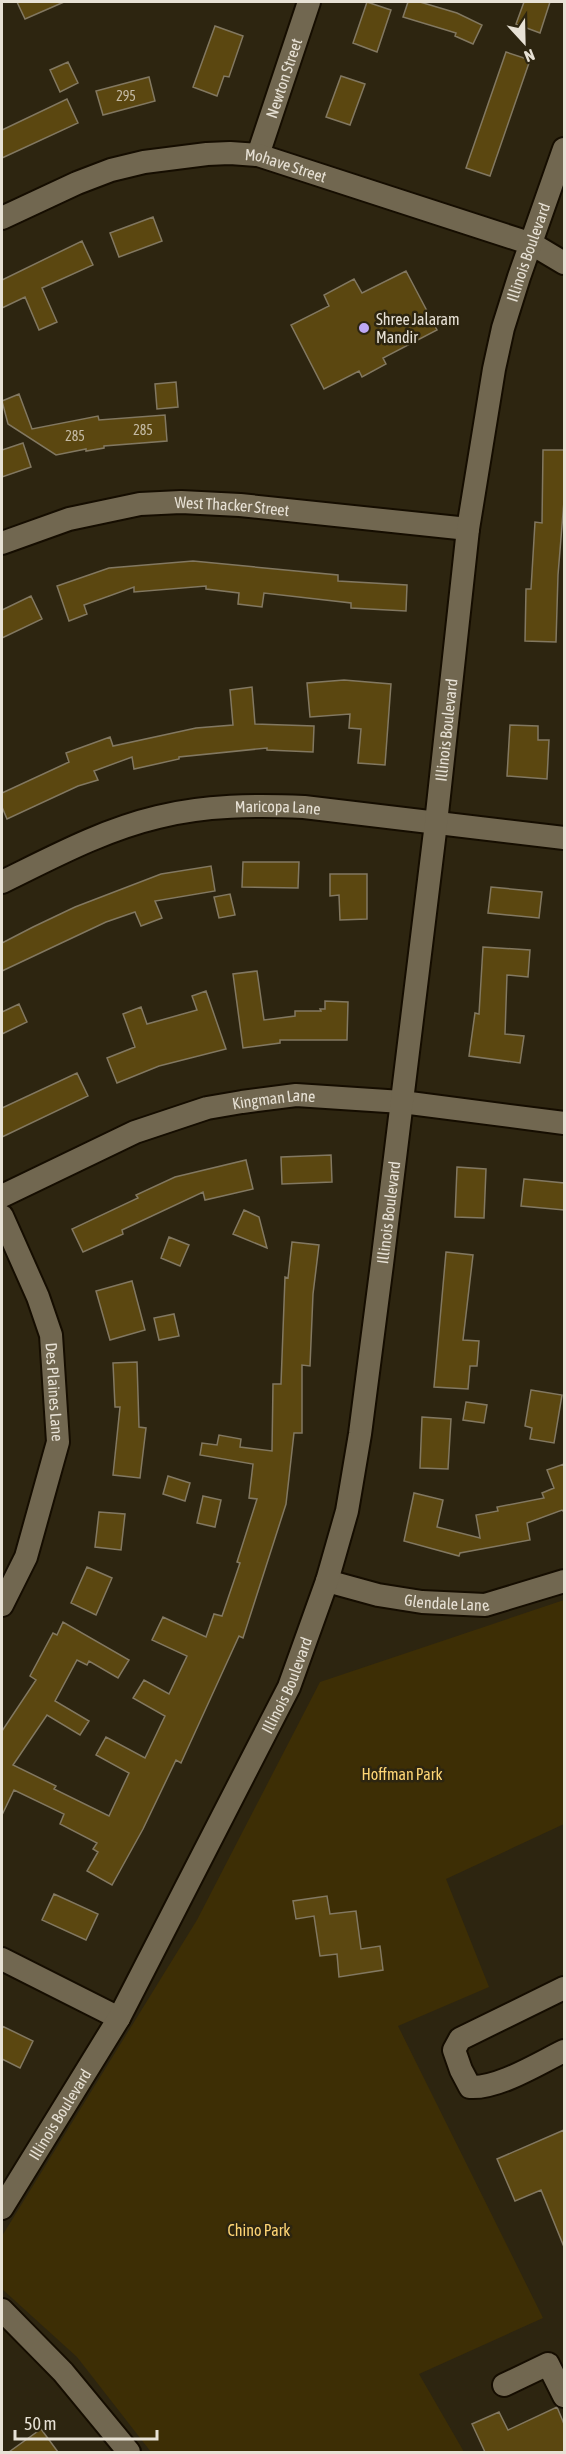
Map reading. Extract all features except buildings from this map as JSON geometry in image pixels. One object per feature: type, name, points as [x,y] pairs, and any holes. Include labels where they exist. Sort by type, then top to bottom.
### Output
[{"type":"street","name":"Newton Street","points":[[258,155],[309,2]]},
{"type":"street","name":"Illinois Boulevard","points":[[2,2208],[119,2018],[289,1687],[327,1581],[347,1511],[360,1434],[402,1102],[436,823],[468,529],[494,369],[519,277],[564,149]]},
{"type":"street","name":"Mohave Street","points":[[2,218],[92,176],[127,165],[207,154],[258,155],[532,244],[564,263]]},
{"type":"street","name":"West Thacker Street","points":[[2,543],[69,519],[102,511],[140,504],[181,502],[240,505],[468,529]]},
{"type":"street","name":"Maricopa Lane","points":[[2,882],[94,838],[129,825],[184,811],[274,806],[564,838]]},
{"type":"street","name":"Kingman Lane","points":[[2,1196],[135,1132],[207,1108],[296,1095],[402,1102],[564,1123]]},
{"type":"street","name":"Des Plaines Lane","points":[[2,1216],[35,1288],[51,1335],[58,1442],[26,1557],[2,1605]]},
{"type":"street","name":"Glendale Lane","points":[[327,1581],[378,1595],[411,1600],[485,1605],[564,1581]]},
{"type":"street","points":[[2,1959],[119,2018]]},
{"type":"street","points":[[564,1988],[460,2039],[454,2050],[470,2087],[480,2088],[519,2073],[564,2051]]},
{"type":"street","points":[[2,2310],[63,2372],[129,2452]]},
{"type":"street","points":[[504,2385],[548,2364],[564,2396]]},
{"type":"green space","name":"Chino Park","points":[[564,1600],[564,1824],[446,1879],[489,1987],[398,2026],[543,2318],[419,2374],[464,2452],[151,2452],[77,2357],[2,2289],[2,2236],[197,1920],[320,1682]]},
{"type":"place","name":"Shree Jalaram Mandir","points":[[364,328]]},
{"type":"park label","name":"Hoffman Park","points":[[402,1774]]}]
